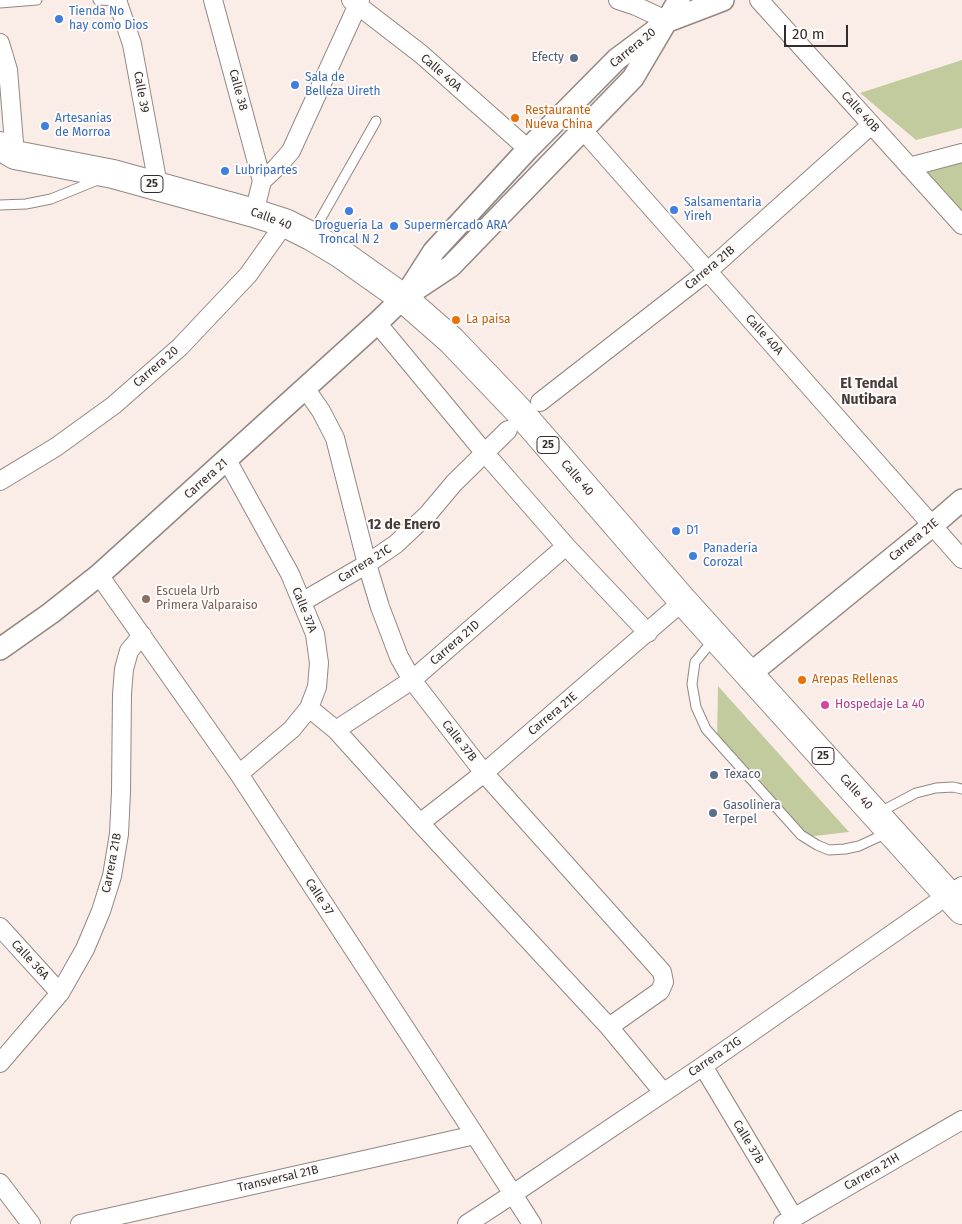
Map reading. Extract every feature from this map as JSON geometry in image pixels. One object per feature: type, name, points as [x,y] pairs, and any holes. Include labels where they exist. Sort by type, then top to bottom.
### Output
[{"type":"highway","name":"Calle 40","points":[[5,154],[114,174],[158,185],[285,223],[311,236],[366,271],[403,298],[451,340],[517,409],[715,637],[883,823],[957,897]]},
{"type":"street","name":"Calle 38","points":[[213,0],[262,181]]},
{"type":"street","points":[[618,0],[668,21],[723,0]]},
{"type":"street","points":[[668,21],[679,0]]},
{"type":"street","name":"Calle 40B","points":[[759,0],[962,224]]},
{"type":"street","name":"Calle 39","points":[[118,1],[132,44],[158,185]]},
{"type":"street","points":[[254,213],[262,181],[291,151],[356,2]]},
{"type":"street","name":"Calle 40A","points":[[356,2],[421,54],[528,149]]},
{"type":"street","name":"Carrera 20","points":[[403,298],[434,250],[528,149],[617,59],[668,21]]},
{"type":"street","name":"Carrera 20","points":[[403,298],[451,266],[634,78],[668,21]]},
{"type":"street","points":[[0,43],[8,70],[5,154]]},
{"type":"street","name":"Calle 40A","points":[[566,111],[962,559]]},
{"type":"street","name":"Carrera 21B","points":[[540,402],[708,271],[871,125]]},
{"type":"street","points":[[909,167],[962,152]]},
{"type":"street","name":"Carrera 20","points":[[0,481],[56,448],[114,405],[180,347],[248,275],[285,223]]},
{"type":"street","name":"Carrera 21","points":[[0,648],[51,613],[100,575],[403,298]]},
{"type":"street","points":[[377,323],[484,452],[566,546],[648,633]]},
{"type":"street","name":"Calle 37B","points":[[305,388],[321,411],[334,438],[380,607],[399,657],[412,680],[484,772],[662,972],[664,982],[660,991],[609,1027]]},
{"type":"street","points":[[484,452],[508,430]]},
{"type":"street","name":"Carrera 21C","points":[[302,602],[367,564],[396,544],[428,514],[484,452]]},
{"type":"street","name":"Calle 37A","points":[[227,460],[290,574],[315,634],[319,663],[317,687],[309,708],[292,729],[239,774]]},
{"type":"street","name":"Carrera 21E","points":[[750,674],[962,500]]},
{"type":"street","name":"Carrera 21D","points":[[336,730],[412,680],[566,546]]},
{"type":"street","name":"Calle 37","points":[[100,575],[239,774],[532,1224]]},
{"type":"street","name":"Carrera 21E","points":[[420,823],[484,772],[683,601]]},
{"type":"street","name":"Carrera 21B","points":[[0,1063],[60,993],[85,949],[102,911],[112,876],[119,834],[122,792],[122,694],[124,670],[129,652],[142,635]]},
{"type":"street","points":[[309,708],[336,730],[609,1027],[663,1092]]},
{"type":"street","name":"Carrera 21G","points":[[467,1224],[957,897]]},
{"type":"street","name":"Calle 36A","points":[[0,927],[60,993]]},
{"type":"street","name":"Calle 37B","points":[[703,1066],[788,1221]]},
{"type":"street","name":"Carrera 21H","points":[[788,1221],[962,1120]]},
{"type":"street","name":"Transversal 21B","points":[[80,1224],[475,1134]]},
{"type":"street","points":[[0,1183],[31,1224]]},
{"type":"lane","points":[[0,3],[37,0]]},
{"type":"lane","points":[[98,0],[118,1]]},
{"type":"lane","points":[[311,236],[376,121]]},
{"type":"lane","points":[[0,205],[26,204],[52,199],[114,174]]},
{"type":"lane","points":[[715,637],[695,662],[692,684],[696,707],[706,729],[801,835],[817,845],[829,850],[859,846],[916,793],[936,788],[954,787],[962,789]]},
{"type":"green space","points":[[962,60],[962,128],[916,140],[860,93]]},
{"type":"green space","points":[[962,161],[962,220],[919,173]]},
{"type":"green space","points":[[718,686],[849,832],[806,837],[717,741]]},
{"type":"place","name":"Tienda No hay como Dios","points":[[59,19]]},
{"type":"place","name":"Efecty","points":[[574,58]]},
{"type":"place","name":"Sala de Belleza Uireth","points":[[295,85]]},
{"type":"place","name":"Restaurante Nueva China","points":[[515,118]]},
{"type":"place","name":"Artesanías de Morroa","points":[[45,126]]},
{"type":"place","name":"Lubripartes","points":[[225,171]]},
{"type":"place","name":"Salsamentaria Yireh","points":[[674,210]]},
{"type":"place","name":"Droguería La Troncal N 2","points":[[349,211]]},
{"type":"place","name":"Supermercado ARA","points":[[394,226]]},
{"type":"place","name":"La paisa","points":[[456,320]]},
{"type":"place","name":"D1","points":[[676,531]]},
{"type":"place","name":"Panadería Corozal","points":[[693,556]]},
{"type":"place","name":"Escuela Urb Primera Valparaiso","points":[[146,599]]},
{"type":"place","name":"Arepas Rellenas","points":[[802,680]]},
{"type":"place","name":"Hospedaje La 40","points":[[825,705]]},
{"type":"place","name":"Texaco","points":[[714,775]]},
{"type":"place","name":"Gasolinera Terpel","points":[[713,813]]},
{"type":"district","name":"El Tendal Nutibara","points":[[869,392]]},
{"type":"district","name":"12 de Enero","points":[[404,525]]}]
